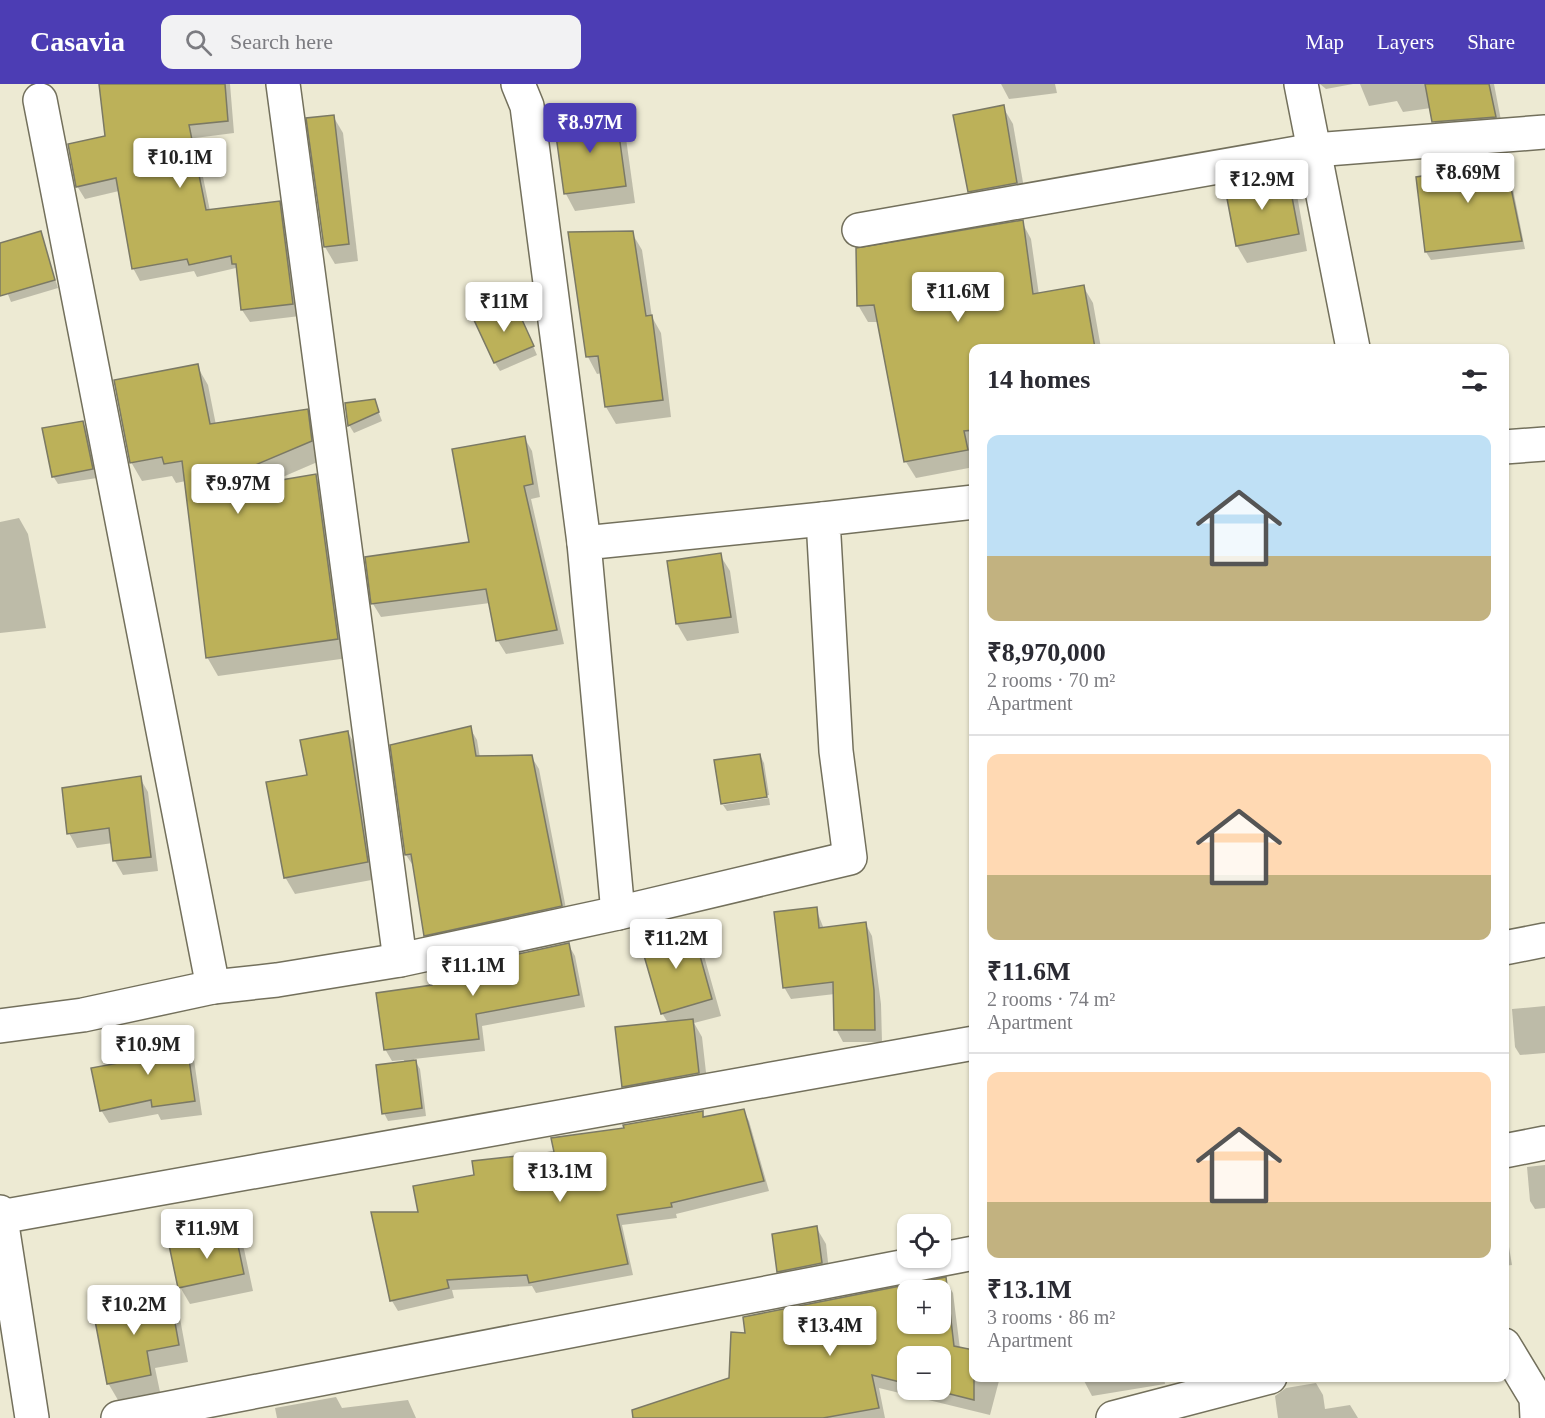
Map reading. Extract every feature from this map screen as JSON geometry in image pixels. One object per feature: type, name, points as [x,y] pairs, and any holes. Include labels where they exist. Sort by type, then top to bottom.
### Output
[{"type":"street","points":[[283,84],[400,960]]},
{"type":"street","points":[[518,84],[527,106],[584,543],[618,913]]},
{"type":"street","points":[[1301,84],[1352,344]]},
{"type":"street","points":[[40,100],[213,987]]},
{"type":"street","points":[[859,230],[1314,150],[1545,132]]},
{"type":"street","points":[[1509,447],[1545,444]]},
{"type":"street","points":[[584,543],[969,503]]},
{"type":"street","points":[[0,1026],[83,1015],[213,987],[277,980],[400,960],[618,913],[850,858],[836,751],[823,519]]},
{"type":"street","points":[[1509,947],[1545,940]]},
{"type":"street","points":[[0,1217],[969,1044]]},
{"type":"street","points":[[1509,1150],[1545,1143]]},
{"type":"street","points":[[0,1212],[32,1418]]},
{"type":"street","points":[[118,1418],[969,1254]]},
{"type":"street","points":[[1509,1353],[1536,1398],[1537,1418]]},
{"type":"street","points":[[1113,1418],[1251,1382]]},
{"type":"building","points":[[99,84],[225,84],[228,121],[189,125],[206,210],[280,201],[293,304],[241,310],[236,264],[232,264],[231,256],[189,265],[187,259],[132,269],[116,178],[76,187],[68,144],[105,136]]},
{"type":"building","points":[[1425,84],[1489,84],[1496,117],[1432,122]]},
{"type":"building","points":[[1004,105],[1017,183],[968,192],[953,115]]},
{"type":"building","points":[[616,113],[626,186],[564,194],[554,121]]},
{"type":"building","points":[[334,115],[349,244],[324,247],[306,118]]},
{"type":"building","points":[[1504,154],[1522,241],[1425,252],[1416,177],[1442,173],[1439,159]]},
{"type":"building","points":[[1288,176],[1299,234],[1236,246],[1225,188]]},
{"type":"building","points":[[1023,220],[1033,294],[1084,285],[1094,344],[969,344],[969,430],[964,431],[968,450],[904,462],[874,305],[857,306],[856,248]]},
{"type":"building","points":[[41,231],[55,280],[0,296],[0,243]]},
{"type":"building","points":[[633,231],[646,316],[652,315],[663,400],[605,407],[598,356],[586,357],[568,232]]},
{"type":"building","points":[[514,302],[534,346],[494,363],[474,320]]},
{"type":"building","points":[[198,364],[210,424],[308,409],[312,441],[241,471],[246,486],[316,474],[338,639],[206,658],[182,461],[164,464],[162,457],[130,463],[114,380]]},
{"type":"building","points":[[375,399],[379,412],[348,426],[345,403]]},
{"type":"building","points":[[83,421],[93,469],[52,477],[42,428]]},
{"type":"building","points":[[525,436],[533,484],[524,486],[557,630],[496,641],[486,589],[371,604],[365,557],[469,542],[452,449]]},
{"type":"building","points":[[721,553],[731,617],[676,624],[667,561]]},
{"type":"building","points":[[471,726],[476,756],[532,755],[562,906],[424,936],[411,854],[405,855],[390,745]]},
{"type":"building","points":[[348,731],[368,862],[284,878],[266,782],[307,775],[300,740]]},
{"type":"building","points":[[760,754],[767,797],[721,804],[714,760]]},
{"type":"building","points":[[141,776],[151,857],[113,861],[109,828],[67,834],[62,788]]},
{"type":"building","points":[[817,907],[819,928],[866,922],[874,990],[875,1030],[834,1030],[833,982],[783,988],[774,912]]},
{"type":"building","points":[[692,927],[712,999],[661,1014],[640,942]]},
{"type":"building","points":[[569,943],[579,995],[476,1014],[479,1039],[384,1050],[376,993],[432,985],[430,973]]},
{"type":"building","points":[[693,1019],[699,1073],[622,1087],[615,1027]]},
{"type":"building","points":[[185,1031],[195,1101],[152,1107],[151,1100],[100,1111],[91,1068],[146,1058],[143,1037]]},
{"type":"building","points":[[416,1060],[422,1108],[382,1114],[376,1065]]},
{"type":"building","points":[[744,1109],[764,1181],[671,1203],[672,1207],[617,1215],[628,1264],[529,1283],[527,1275],[447,1280],[449,1288],[390,1301],[371,1212],[418,1212],[413,1186],[474,1175],[472,1161],[554,1152],[551,1138],[624,1128],[623,1125],[703,1111],[703,1117]]},
{"type":"building","points":[[817,1226],[822,1263],[777,1272],[772,1234]]},
{"type":"building","points":[[235,1231],[244,1274],[178,1288],[169,1245]]},
{"type":"building","points":[[946,1277],[946,1280],[931,1280]]},
{"type":"building","points":[[897,1287],[897,1334],[951,1334],[951,1320],[954,1346],[969,1349],[969,1382],[974,1382],[974,1400],[951,1394],[951,1346],[897,1346],[897,1381],[872,1375],[879,1408],[823,1418],[633,1418],[632,1410],[729,1378],[731,1332],[745,1333],[743,1317]]},
{"type":"building","points":[[170,1295],[179,1345],[147,1351],[151,1375],[107,1384],[93,1310]]}]
